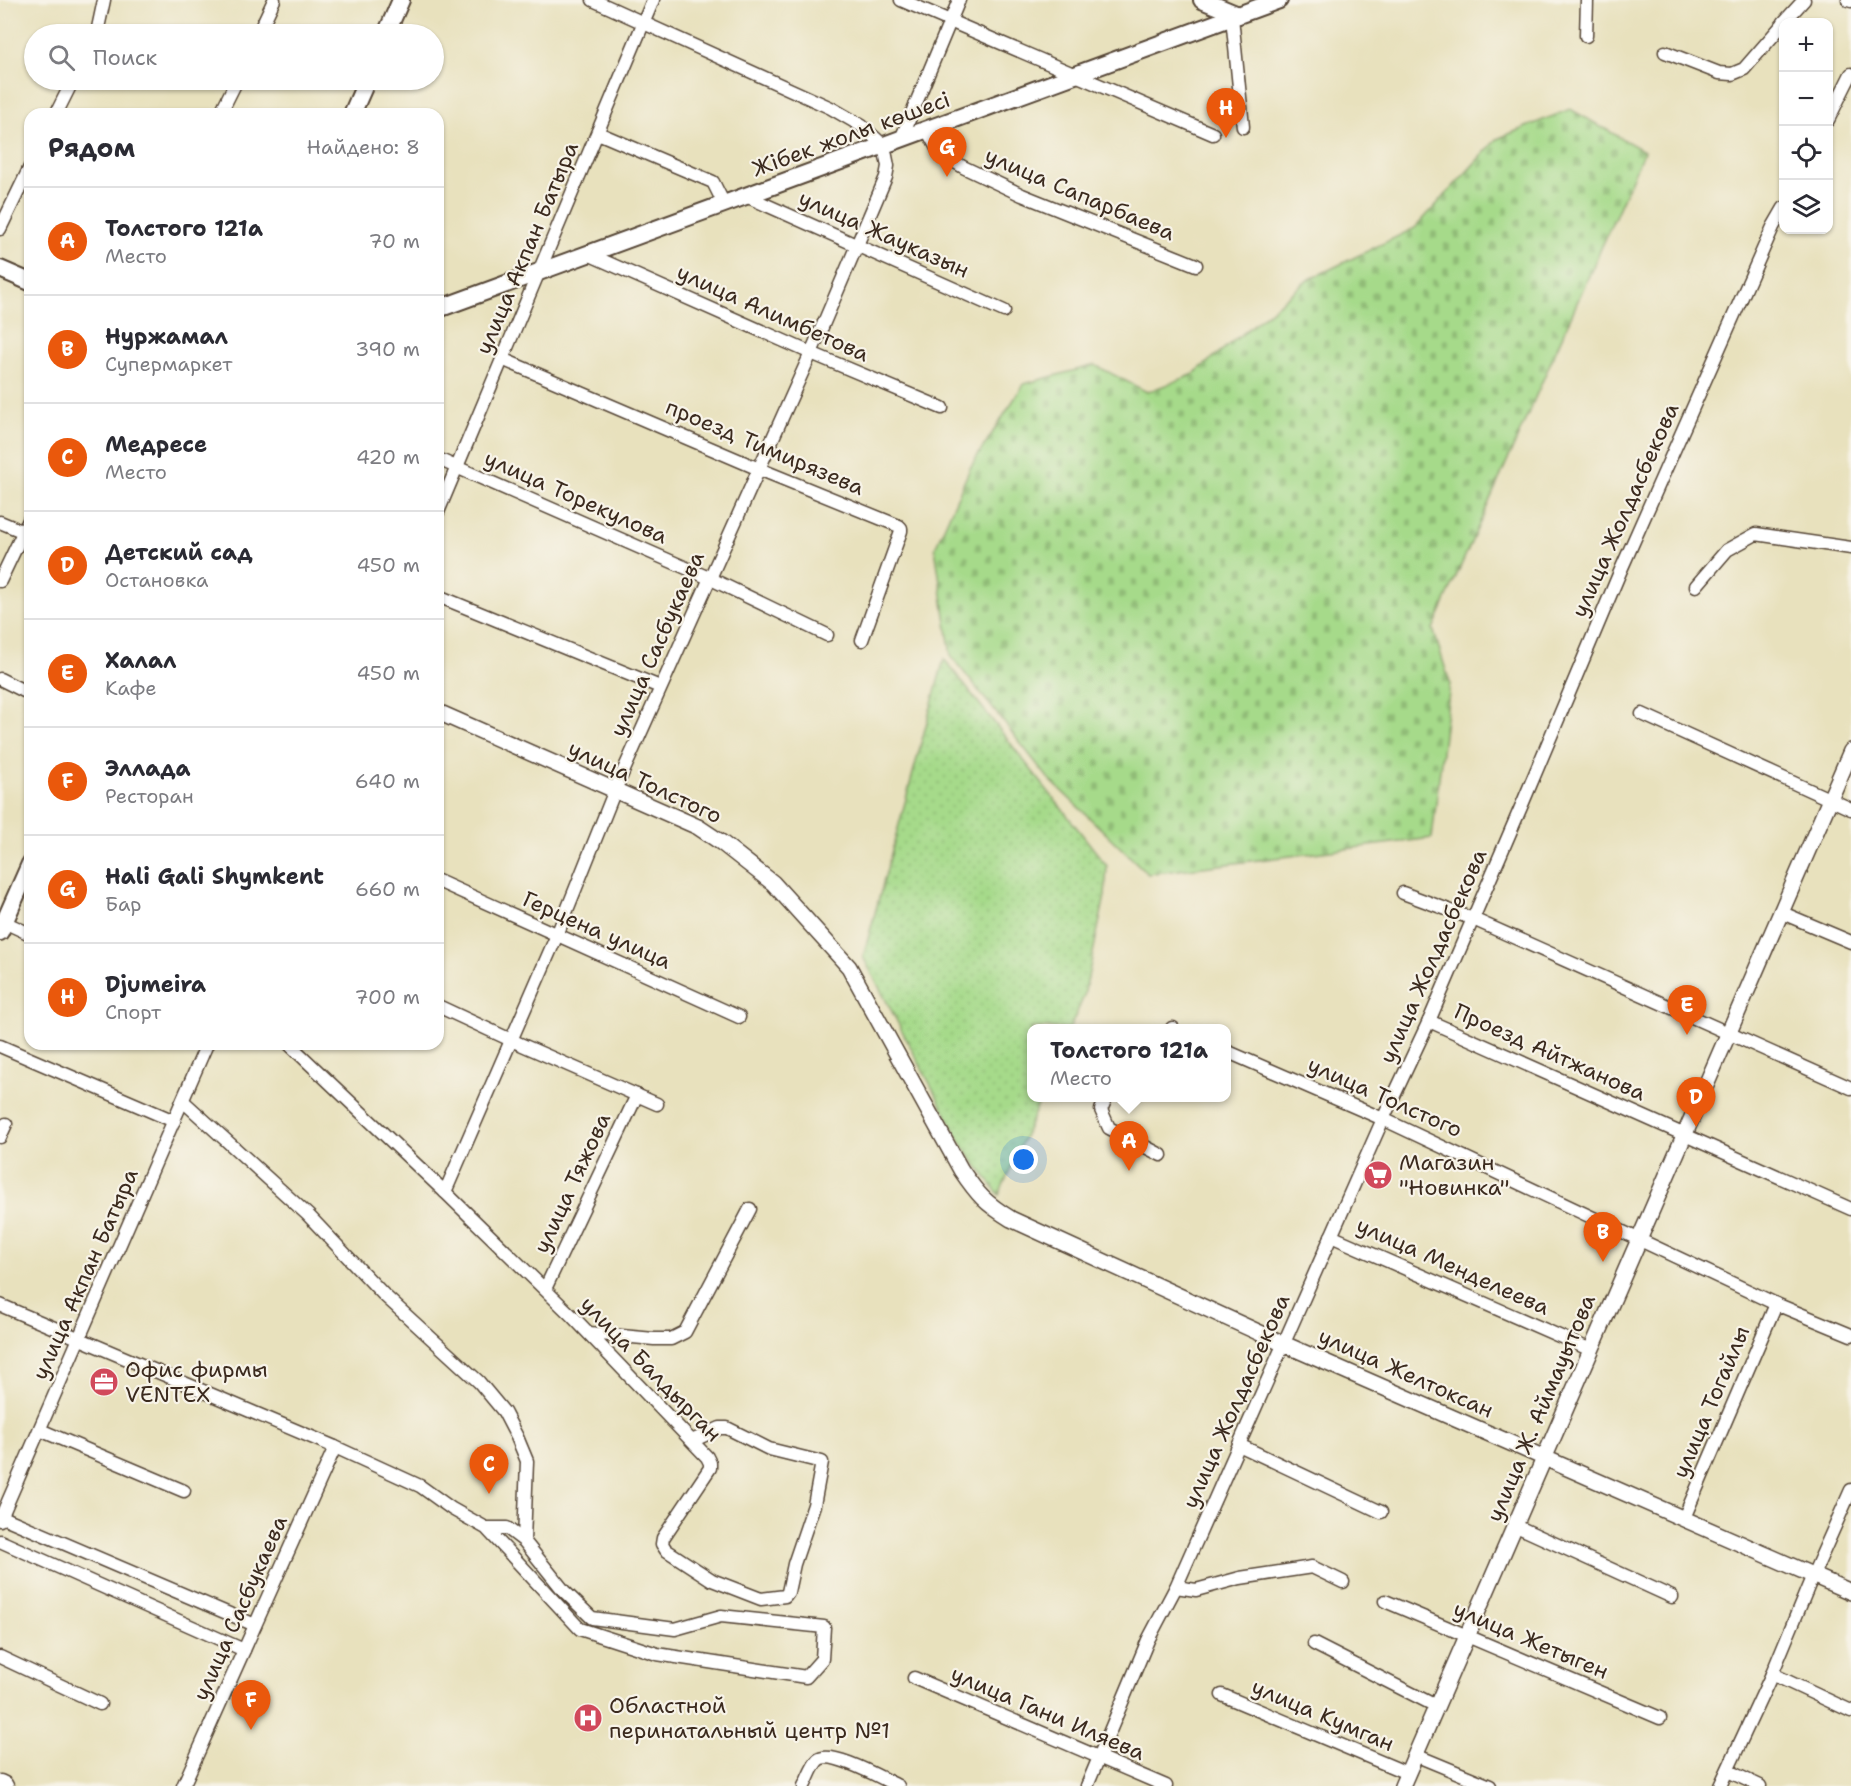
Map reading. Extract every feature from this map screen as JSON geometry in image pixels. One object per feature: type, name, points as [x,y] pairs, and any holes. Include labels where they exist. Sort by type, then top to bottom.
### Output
[{"type":"main road","points":[[390,24],[401,0]]},
{"type":"main road","points":[[1202,0],[1235,16]]},
{"type":"main road","name":"Жібек жолы көшесі","points":[[444,307],[1279,0]]},
{"type":"main road","points":[[355,108],[363,90]]},
{"type":"main road","points":[[0,269],[24,279]]},
{"type":"main road","points":[[2,927],[24,878]]},
{"type":"street","points":[[99,24],[104,0]]},
{"type":"street","points":[[263,24],[274,0]]},
{"type":"street","points":[[593,0],[831,108],[862,126],[884,146]]},
{"type":"street","name":"улица Акпан Батыра","points":[[444,498],[653,0]]},
{"type":"street","points":[[901,0],[1213,134]]},
{"type":"street","points":[[902,139],[959,0]]},
{"type":"street","points":[[1586,36],[1587,0]]},
{"type":"street","points":[[1788,18],[1804,0]]},
{"type":"street","points":[[1235,16],[1243,127]]},
{"type":"street","points":[[1665,52],[1719,73],[1732,74],[1744,69],[1779,29]]},
{"type":"street","points":[[1833,110],[1851,74]]},
{"type":"street","points":[[59,108],[68,90]]},
{"type":"street","points":[[223,108],[232,90]]},
{"type":"street","name":"улица Сапарбаева","points":[[927,130],[939,152],[963,167],[1022,195],[1196,265]]},
{"type":"street","points":[[598,133],[713,182],[724,204]]},
{"type":"street","name":"улица Сасбукаева","points":[[445,1192],[557,935],[615,790],[858,246],[887,172],[884,146]]},
{"type":"street","points":[[0,229],[24,179]]},
{"type":"street","name":"улица Жауказын","points":[[746,196],[1004,311]]},
{"type":"street","name":"улица Жолдасбекова","points":[[1087,1786],[1148,1640],[1176,1587],[1383,1119],[1429,1021],[1620,572],[1779,217]]},
{"type":"street","name":"улица Алимбетова","points":[[588,254],[811,353],[942,408]]},
{"type":"street","name":"проезд Тимирязева","points":[[502,359],[901,528],[862,640]]},
{"type":"street","name":"улица Торекулова","points":[[444,462],[709,578],[828,635]]},
{"type":"street","points":[[0,522],[24,532]]},
{"type":"street","points":[[1696,586],[1727,550],[1756,534],[1851,548]]},
{"type":"street","points":[[0,581],[24,538]]},
{"type":"street","points":[[444,598],[660,687]]},
{"type":"street","points":[[0,679],[24,691]]},
{"type":"street","points":[[1642,714],[1851,809]]},
{"type":"street","name":"улица Толстого","points":[[444,715],[698,827],[773,883],[849,967],[961,1170]]},
{"type":"street","name":"улица Ж. Аймауытова","points":[[1404,1780],[1851,751]]},
{"type":"street","name":"Герцена улица","points":[[444,885],[739,1017]]},
{"type":"street","points":[[1402,893],[1473,919],[1851,1088]]},
{"type":"street","points":[[1780,912],[1851,942]]},
{"type":"street","points":[[2,927],[24,932]]},
{"type":"street","points":[[444,1009],[657,1104]]},
{"type":"street","name":"Проезд Айтжанова","points":[[1429,1021],[1851,1209]]},
{"type":"street","points":[[0,1046],[174,1121]]},
{"type":"street","name":"улица Акпан Батыра","points":[[0,1518],[204,1050]]},
{"type":"street","name":"улица Балдырган","points":[[295,1050],[545,1289],[589,1333],[692,1441],[707,1456],[710,1468],[663,1538],[662,1544],[666,1550],[712,1580],[761,1599],[785,1596],[814,1505],[822,1462],[769,1449],[727,1428],[720,1428],[692,1441]]},
{"type":"street","name":"улица Толстого","points":[[1231,1053],[1383,1119],[1776,1304],[1851,1335]]},
{"type":"street","name":"улица Тяжова","points":[[545,1289],[637,1095]]},
{"type":"street","points":[[183,1101],[308,1215],[384,1295],[479,1383],[504,1412],[527,1461],[526,1544]]},
{"type":"street","points":[[1104,1102],[1101,1110],[1108,1128],[1161,1155]]},
{"type":"street","points":[[0,1137],[6,1124]]},
{"type":"street","name":"улица Желтоксан","points":[[961,1170],[990,1207],[1011,1219],[1284,1344],[1851,1592]]},
{"type":"street","points":[[589,1333],[671,1339],[685,1332],[750,1209]]},
{"type":"street","name":"улица Менделеева","points":[[1331,1236],[1591,1350]]},
{"type":"street","name":"улица Тогайлы","points":[[1684,1518],[1776,1304]]},
{"type":"street","points":[[0,1305],[336,1447],[420,1486],[452,1509],[486,1528],[580,1629],[657,1654],[806,1677],[822,1659],[824,1627],[721,1616],[675,1629],[592,1618],[564,1590],[526,1544],[507,1528],[486,1528]]},
{"type":"street","points":[[40,1430],[184,1491]]},
{"type":"street","points":[[1239,1445],[1381,1512]]},
{"type":"street","name":"улица Сасбукаева","points":[[183,1786],[336,1447]]},
{"type":"street","points":[[1720,1786],[1772,1674],[1851,1490]]},
{"type":"street","points":[[0,1518],[255,1625]]},
{"type":"street","points":[[1514,1525],[1672,1597]]},
{"type":"street","points":[[0,1541],[244,1650]]},
{"type":"street","points":[[1176,1587],[1196,1590],[1240,1578],[1312,1567],[1343,1582]]},
{"type":"street","name":"улица Жетыген","points":[[1385,1601],[1660,1718]]},
{"type":"street","points":[[1314,1644],[1436,1706]]},
{"type":"street","points":[[0,1657],[100,1704]]},
{"type":"street","points":[[1772,1674],[1851,1711]]},
{"type":"street","name":"улица Гани Иляева","points":[[914,1678],[1166,1786]]},
{"type":"street","name":"улица Кумган","points":[[1222,1695],[1404,1780]]},
{"type":"street","points":[[1415,1755],[1490,1786]]},
{"type":"street","points":[[804,1786],[818,1761],[827,1756],[839,1758],[898,1786]]},
{"type":"street","points":[[1728,1771],[1760,1786]]},
{"type":"green space","points":[[1570,109],[1644,151],[1433,629],[1450,683],[1432,838],[1148,874],[1048,778],[951,656],[935,548],[971,466],[1024,384],[1095,365],[1147,392],[1192,375],[1308,280],[1415,228],[1497,139]]},
{"type":"green space","points":[[944,659],[1107,866],[1105,896],[1084,996],[1072,1024],[1027,1024],[1027,1102],[1039,1102],[999,1195],[963,1146],[863,957]]},
{"type":"place","name":"Djumeira","points":[[1226,138]]},
{"type":"place","name":"Hali Gali Shymkent","points":[[947,177]]},
{"type":"place","name":"Халал","points":[[1687,1035]]},
{"type":"place","name":"Детский сад","points":[[1696,1127]]},
{"type":"place","name":"Толстого 121а","points":[[1129,1171]]},
{"type":"place","name":"Магазин \"Новинка\"","points":[[1378,1175]]},
{"type":"place","name":"Нуржамал","points":[[1603,1262]]},
{"type":"place","name":"Офис фирмы VENTEX","points":[[104,1382]]},
{"type":"place","name":"Медресе","points":[[489,1494]]},
{"type":"place","name":"Областной перинатальный центр №1","points":[[588,1718]]},
{"type":"place","name":"Эллада","points":[[251,1730]]}]
